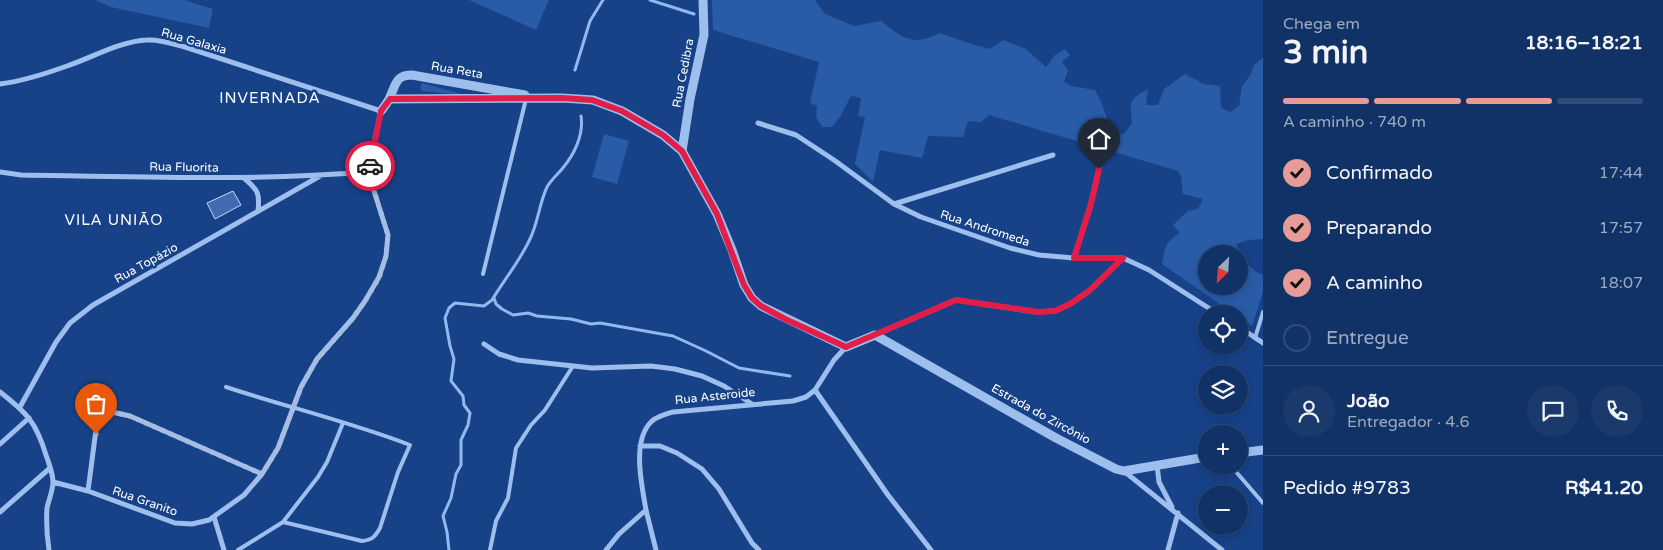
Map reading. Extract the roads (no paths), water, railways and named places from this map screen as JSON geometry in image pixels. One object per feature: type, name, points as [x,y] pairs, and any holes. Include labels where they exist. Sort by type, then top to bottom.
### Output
[{"type":"street","name":"Rua Cedibra","points":[[682,151],[690,99],[704,35],[703,0]]},
{"type":"street","name":"Rua Galaxia","points":[[0,84],[38,76],[111,49],[147,40],[185,47],[381,111]]},
{"type":"street","name":"Rua Reta","points":[[381,111],[390,99],[398,80],[404,75],[529,98]]},
{"type":"street","name":"Rua Reta","points":[[390,99],[529,98],[592,100],[622,111],[663,135],[682,151]]},
{"type":"street","name":"Rua Granito","points":[[53,482],[88,491],[175,523],[192,524],[209,520],[244,495],[262,474],[278,448],[301,387],[317,359],[365,301],[379,278],[386,256],[388,235],[368,172],[381,111]]},
{"type":"street","name":"Rua Andromeda","points":[[758,123],[796,135],[894,204],[920,218],[1010,248],[1039,255],[1074,258],[1123,258],[1149,270],[1204,305]]},
{"type":"street","points":[[682,151],[717,214],[744,285],[752,298],[761,306],[785,319],[846,347]]},
{"type":"street","points":[[894,204],[1053,155]]},
{"type":"street","points":[[1074,258],[1091,204],[1099,169]]},
{"type":"street","name":"Rua Fluorita","points":[[0,172],[21,175],[243,178],[320,176],[368,172]]},
{"type":"street","name":"Rua Topázio","points":[[20,407],[51,350],[70,323],[93,305],[320,176]]},
{"type":"street","points":[[243,178],[258,193],[258,211]]},
{"type":"street","points":[[931,550],[888,495],[815,390],[834,360],[846,347],[956,300],[1038,312],[1055,311],[1070,304],[1089,291],[1123,258]]},
{"type":"street","points":[[1248,333],[1263,343]]},
{"type":"street","name":"Estrada do Zircônio","points":[[875,335],[1056,438],[1116,470],[1124,471]]},
{"type":"street","points":[[484,344],[499,354],[518,360],[592,368],[652,366],[675,369],[702,376],[724,386],[753,404]]},
{"type":"street","name":"Rua Asteroide","points":[[656,550],[646,510],[640,461],[640,446],[644,432],[650,423],[656,418],[673,412],[793,401],[806,397],[815,390]]},
{"type":"street","points":[[0,392],[20,407],[29,418],[39,434],[50,468],[53,482],[47,508],[49,550]]},
{"type":"street","points":[[88,491],[98,414],[103,410],[130,416],[262,474]]},
{"type":"street","points":[[0,444],[29,418]]},
{"type":"street","points":[[640,446],[660,446],[677,453],[702,469],[719,489],[752,543],[759,550]]},
{"type":"street","points":[[1248,452],[1263,450]]},
{"type":"street","points":[[1124,471],[1198,458]]},
{"type":"street","points":[[1157,465],[1159,482],[1176,512],[1168,550]]},
{"type":"street","points":[[0,512],[50,468]]},
{"type":"street","points":[[1124,471],[1222,550]]},
{"type":"street","points":[[606,550],[646,510]]},
{"type":"street","points":[[214,517],[224,550]]},
{"type":"lane","points":[[483,274],[529,98]]},
{"type":"lane","points":[[1255,338],[1263,312]]},
{"type":"lane","points":[[490,550],[496,521],[508,498],[516,448],[531,425],[545,410],[574,366]]},
{"type":"lane","points":[[226,387],[373,431],[410,445],[398,472],[380,528],[375,536],[369,540],[362,541],[284,522]]},
{"type":"lane","points":[[238,550],[284,522],[318,477],[343,423]]},
{"type":"lane","points":[[1239,475],[1263,503]]},
{"type":"waterway","points":[[575,70],[590,21],[603,0]]},
{"type":"waterway","points":[[650,0],[694,14]]},
{"type":"waterway","points":[[449,550],[443,516],[451,498],[456,474],[461,465],[461,440],[468,425],[470,413],[464,405],[463,396],[451,381],[454,359],[445,318],[449,308],[455,303],[484,306],[492,300],[529,241],[547,187],[574,151],[581,130],[581,116]]},
{"type":"waterway","points":[[494,298],[496,304],[513,315],[528,313],[537,316],[571,319],[591,324],[600,323],[673,336],[739,368],[790,376]]},
{"type":"district","name":"INVERNADA","points":[[270,98]]},
{"type":"district","name":"VILA UNIÃO","points":[[114,220]]}]
